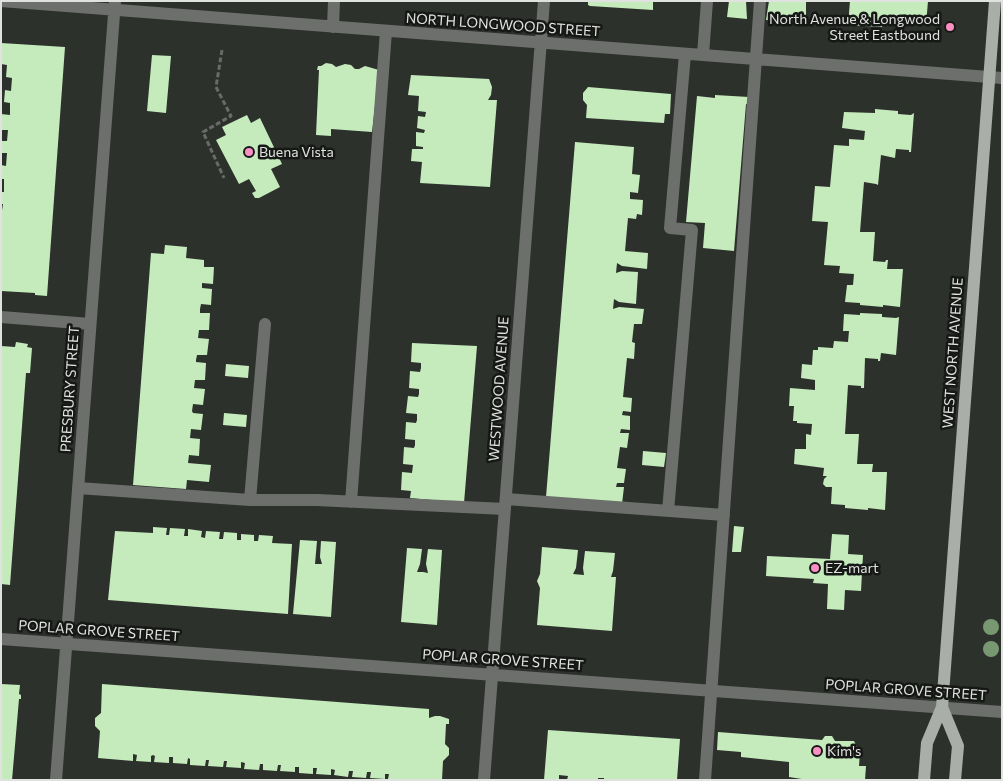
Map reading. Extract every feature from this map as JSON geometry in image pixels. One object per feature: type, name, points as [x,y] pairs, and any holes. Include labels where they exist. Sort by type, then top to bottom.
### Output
[{"type":"main road","name":"WEST NORTH AVENUE","points":[[924,780],[927,743],[942,707],[995,77],[994,1]]},
{"type":"main road","name":"WEST NORTH AVENUE","points":[[942,707],[958,746],[955,780]]},
{"type":"street","points":[[332,27],[334,1]]},
{"type":"street","name":"WESTWOOD AVENUE","points":[[484,780],[544,1]]},
{"type":"street","points":[[703,55],[707,1]]},
{"type":"street","points":[[705,780],[760,1]]},
{"type":"street","name":"NORTH LONGWOOD STREET","points":[[1,2],[114,6],[332,27],[995,77]]},
{"type":"street","name":"PRESBURY STREET","points":[[56,780],[114,6]]},
{"type":"street","points":[[351,502],[386,31]]},
{"type":"street","points":[[668,511],[692,230],[670,228],[684,54]]},
{"type":"street","points":[[1,317],[90,324]]},
{"type":"street","points":[[250,500],[265,324]]},
{"type":"street","points":[[78,488],[250,500],[505,504],[724,515]]},
{"type":"street","name":"POPLAR GROVE STREET","points":[[1,639],[1002,712]]},
{"type":"path","points":[[222,50],[216,87],[231,116],[203,132],[224,178]]},
{"type":"building","points":[[588,1],[653,1],[653,10],[590,6]]},
{"type":"building","points":[[729,1],[746,1],[747,19],[727,17]]},
{"type":"building","points":[[769,1],[806,1],[806,23],[766,20]]},
{"type":"building","points":[[850,1],[928,1],[926,25],[883,21],[882,27],[848,25]]},
{"type":"building","points":[[1,43],[65,47],[47,296],[35,295],[35,293],[1,291],[1,217],[3,204],[1,204],[1,192],[4,192],[4,179],[1,179],[1,165],[6,166],[7,153],[1,153],[1,141],[7,141],[8,130],[1,130],[1,114],[10,115],[10,103],[4,102],[5,90],[11,91],[12,78],[6,77],[7,65],[1,64]]},
{"type":"building","points":[[152,55],[171,56],[166,113],[147,111]]},
{"type":"building","points":[[326,63],[336,67],[345,64],[351,65],[355,69],[365,66],[379,70],[372,132],[331,129],[331,136],[316,135],[319,70],[317,70],[318,66]]},
{"type":"building","points":[[411,75],[489,79],[492,87],[488,100],[497,100],[490,187],[420,183],[422,162],[411,161],[412,149],[423,149],[423,147],[416,146],[416,132],[424,133],[425,130],[417,128],[418,116],[425,117],[426,112],[418,111],[419,96],[408,95]]},
{"type":"building","points":[[588,87],[671,94],[670,114],[665,114],[664,123],[586,118],[587,105],[583,100],[583,93]]},
{"type":"building","points":[[715,95],[749,97],[749,105],[746,104],[734,251],[703,248],[705,223],[686,222],[697,96],[715,98]]},
{"type":"building","points":[[875,109],[898,111],[898,114],[911,115],[914,113],[911,152],[909,150],[896,149],[895,158],[881,155],[878,185],[864,182],[860,232],[875,232],[873,261],[885,262],[888,260],[887,269],[903,269],[900,307],[860,305],[860,303],[845,302],[847,285],[853,285],[854,274],[839,273],[840,266],[824,265],[828,222],[812,221],[815,186],[830,187],[834,145],[849,146],[849,139],[864,140],[865,131],[842,128],[844,112],[875,113]]},
{"type":"building","name":"Buena Vista","points":[[247,115],[251,123],[260,118],[282,164],[271,169],[280,187],[259,198],[255,198],[252,193],[256,191],[249,179],[239,184],[216,140],[226,135],[222,127]]},
{"type":"building","points":[[575,142],[634,147],[632,174],[640,175],[638,193],[630,192],[630,199],[643,200],[642,215],[637,214],[636,219],[628,218],[625,251],[648,253],[647,269],[622,266],[617,263],[616,273],[622,271],[638,272],[636,304],[619,302],[614,299],[613,309],[619,307],[644,309],[642,324],[634,324],[632,342],[635,343],[634,359],[627,358],[623,397],[632,398],[631,412],[623,411],[622,415],[630,416],[630,430],[621,429],[620,433],[629,433],[627,448],[620,447],[617,468],[626,469],[624,483],[617,483],[616,487],[624,487],[622,504],[546,497]]},
{"type":"building","points":[[165,245],[187,247],[186,258],[204,260],[204,267],[214,267],[213,284],[202,283],[202,288],[212,289],[211,305],[201,304],[200,309],[200,313],[210,313],[209,330],[199,330],[198,338],[209,339],[207,355],[197,355],[196,360],[196,362],[206,363],[205,380],[195,380],[194,388],[205,389],[203,405],[193,404],[192,411],[193,413],[203,414],[201,430],[191,429],[190,438],[200,439],[199,456],[189,455],[188,463],[211,465],[209,482],[187,480],[186,489],[133,485],[151,253],[164,254]]},
{"type":"building","points":[[860,313],[882,314],[882,317],[899,317],[896,355],[881,353],[880,361],[878,359],[865,358],[864,388],[848,385],[845,434],[859,434],[857,464],[873,464],[872,472],[887,472],[885,510],[845,508],[845,505],[831,504],[832,487],[826,487],[823,484],[827,476],[823,476],[824,468],[794,464],[795,449],[806,449],[806,434],[811,435],[812,424],[793,421],[794,406],[789,406],[790,388],[815,390],[815,380],[801,378],[802,364],[812,365],[813,350],[818,350],[818,347],[833,348],[834,341],[848,342],[849,331],[843,331],[844,314],[860,315]]},
{"type":"building","points":[[16,342],[28,344],[27,347],[32,348],[30,373],[26,373],[10,585],[1,584],[1,346],[15,347]]},
{"type":"building","points":[[412,343],[477,346],[464,503],[410,498],[411,491],[401,490],[402,472],[412,473],[413,465],[403,464],[404,447],[414,448],[415,445],[415,440],[405,439],[406,422],[416,423],[417,420],[417,414],[406,413],[408,396],[418,397],[419,394],[419,389],[409,388],[410,371],[420,372],[421,368],[421,363],[411,362]]},
{"type":"building","points":[[226,364],[249,366],[248,378],[225,376]]},
{"type":"building","points":[[224,413],[247,415],[246,427],[223,425]]},
{"type":"building","points":[[643,451],[666,453],[664,467],[642,465]]},
{"type":"building","points":[[734,526],[744,527],[741,552],[732,552]]},
{"type":"building","points":[[153,527],[167,528],[166,535],[169,535],[170,528],[185,529],[184,536],[188,536],[188,529],[202,531],[201,537],[205,538],[206,531],[220,532],[219,539],[223,539],[224,532],[237,533],[237,540],[241,540],[241,534],[254,535],[254,541],[258,541],[259,535],[273,536],[272,543],[292,544],[288,614],[108,600],[115,531],[153,533]]},
{"type":"building","name":"EZ-mart","points":[[832,534],[849,535],[848,554],[863,555],[861,591],[845,590],[844,610],[827,609],[828,584],[813,583],[814,579],[766,576],[767,556],[830,559]]},
{"type":"building","points":[[300,540],[317,541],[315,564],[322,564],[320,557],[321,541],[336,542],[331,617],[293,614]]},
{"type":"building","points":[[542,547],[578,550],[576,568],[573,574],[584,575],[585,551],[615,553],[611,577],[616,577],[612,631],[537,625],[540,588],[537,581],[540,574]]},
{"type":"building","points":[[407,548],[422,549],[417,572],[428,573],[426,564],[428,549],[442,550],[437,625],[401,622]]},
{"type":"building","points":[[1,684],[20,685],[19,694],[21,699],[19,699],[12,780],[1,780]]},
{"type":"building","points":[[102,684],[429,709],[429,718],[440,716],[449,719],[449,724],[446,724],[445,744],[449,748],[449,755],[443,761],[442,780],[388,779],[389,774],[385,774],[385,779],[370,778],[371,772],[367,772],[366,778],[352,777],[353,771],[349,771],[348,777],[334,775],[335,770],[331,769],[331,775],[316,774],[317,768],[313,768],[313,774],[299,773],[299,767],[295,767],[295,772],[280,771],[281,765],[278,765],[277,771],[263,770],[263,764],[260,764],[259,770],[244,769],[245,763],[241,762],[241,768],[226,767],[227,761],[224,761],[223,767],[208,766],[209,760],[206,760],[205,766],[190,765],[190,759],[188,758],[187,764],[173,763],[173,757],[169,757],[169,763],[154,762],[155,756],[153,755],[151,756],[151,762],[136,761],[137,755],[133,754],[133,761],[98,758],[100,731],[95,726],[95,718],[101,713]]},
{"type":"building","points":[[548,730],[680,739],[677,780],[604,780],[604,778],[598,778],[598,780],[567,780],[568,776],[559,775],[559,780],[544,780]]},
{"type":"building","points":[[718,732],[822,740],[825,736],[832,736],[835,741],[854,741],[857,747],[855,752],[860,752],[859,766],[866,766],[865,780],[808,780],[789,777],[789,762],[741,757],[741,752],[717,750]]},
{"type":"place","name":"North Avenue & Longwood Street Eastbound","points":[[950,27]]},
{"type":"place","name":"Buena Vista","points":[[249,152]]},
{"type":"place","name":"EZ-mart","points":[[815,568]]},
{"type":"place","name":"Kim's","points":[[817,751]]}]
